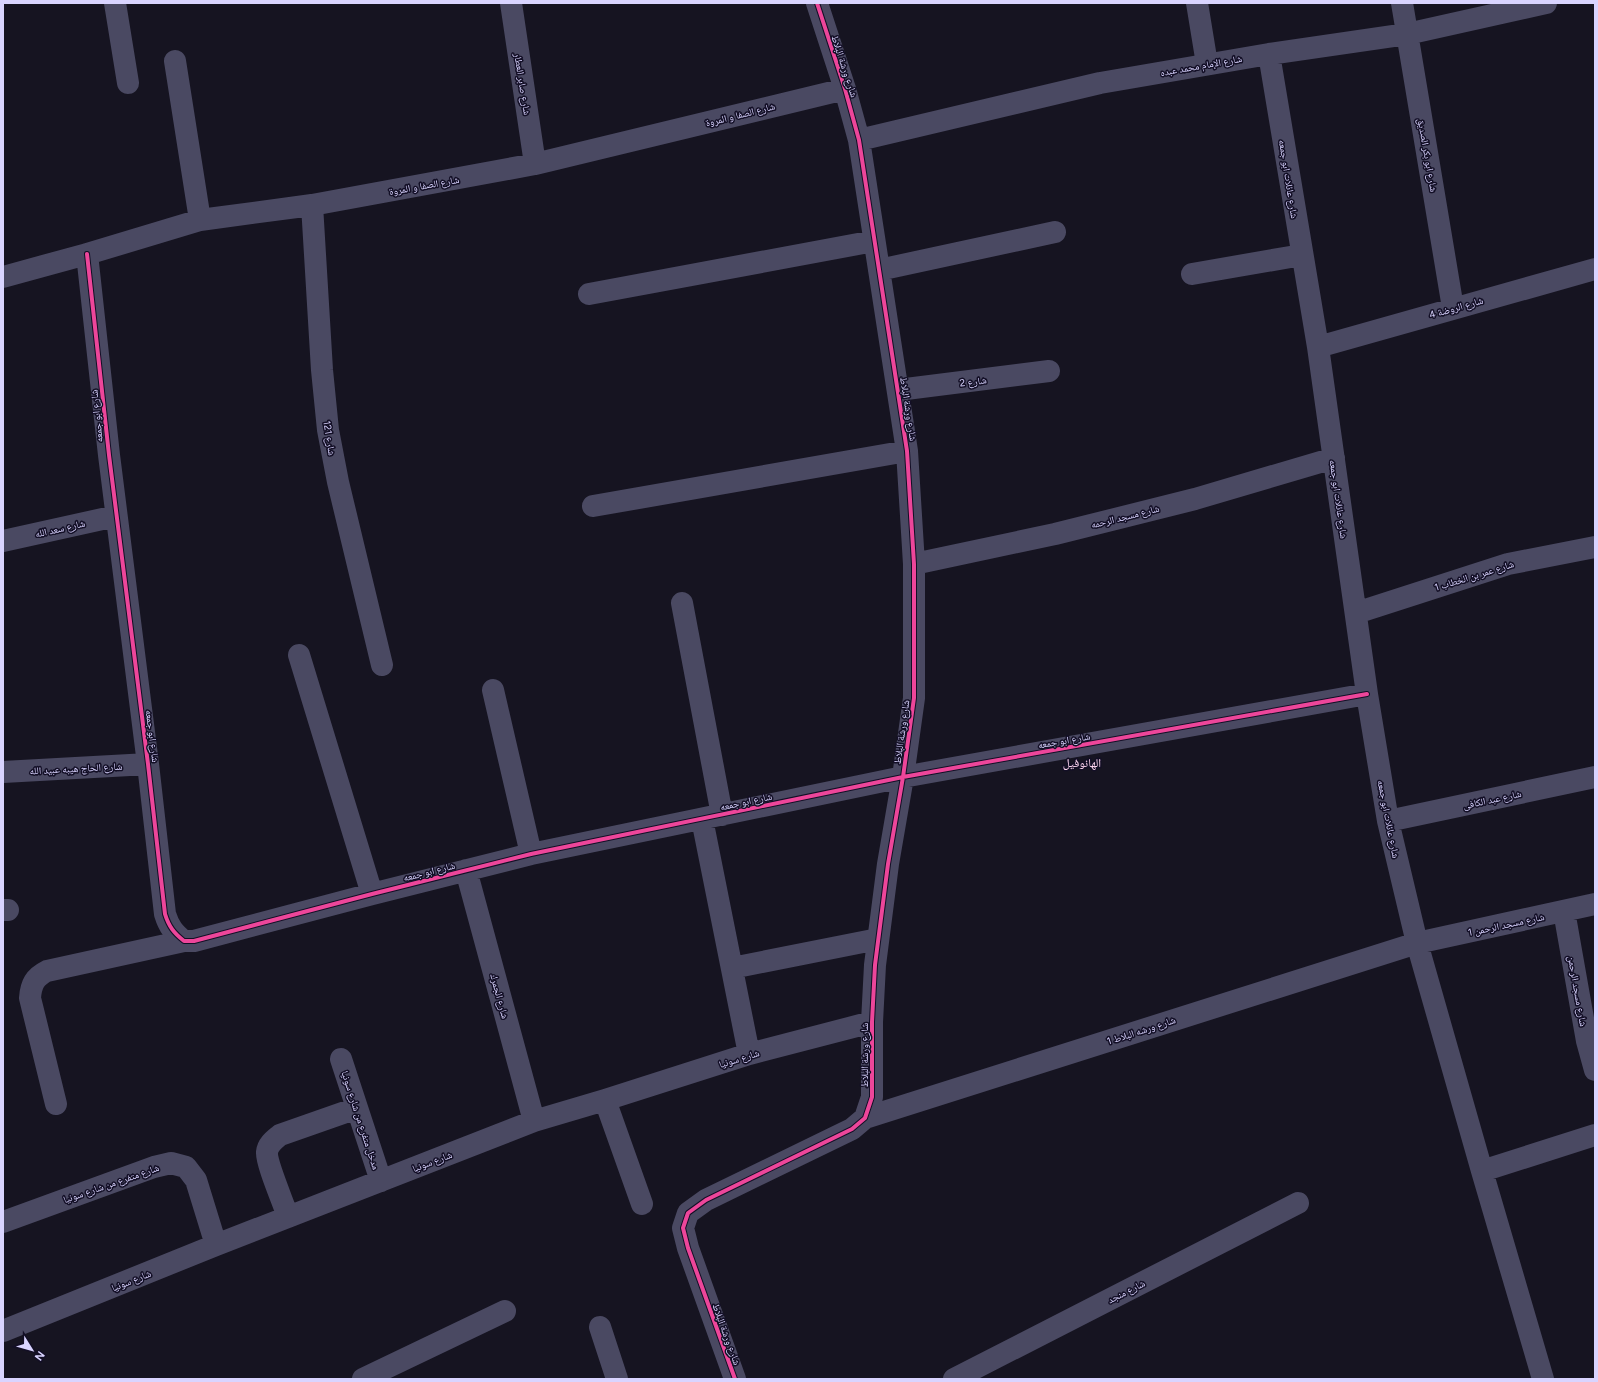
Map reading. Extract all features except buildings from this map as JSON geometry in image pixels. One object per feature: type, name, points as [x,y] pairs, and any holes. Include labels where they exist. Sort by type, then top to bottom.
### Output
[{"type":"street","points":[[115,3],[128,83]]},
{"type":"street","name":"شارع صابر العطار","points":[[510,3],[536,164]]},
{"type":"street","name":"شارع ورشة البلاط","points":[[735,1379],[688,1248],[683,1228],[688,1213],[706,1200],[852,1129],[865,1118],[872,1097],[872,1022],[878,939],[914,698],[914,564],[907,451],[859,140],[845,89],[816,3]]},
{"type":"street","points":[[1197,3],[1207,64]]},
{"type":"street","name":"شارع ابو بكر الصديق","points":[[1402,3],[1453,308]]},
{"type":"street","name":"شارع الإمام محمد عبده","points":[[859,140],[1100,83],[1269,54],[1407,34],[1546,3]]},
{"type":"street","name":"شارع عائلات ابو جمعه","points":[[1269,54],[1318,347],[1367,694],[1388,822],[1417,943],[1543,1379]]},
{"type":"street","points":[[175,61],[200,220]]},
{"type":"street","name":"شارع الصفا و المروة","points":[[3,277],[87,254],[200,220],[312,205],[536,164],[845,89]]},
{"type":"street","name":"شارع 121","points":[[312,205],[322,370],[328,430],[338,482],[382,665]]},
{"type":"street","points":[[879,270],[1055,232]]},
{"type":"street","points":[[589,294],[874,241]]},
{"type":"street","name":"شارع ابو جمعه","points":[[87,254],[116,516],[148,764],[165,914],[169,926],[174,933],[184,941],[194,941],[531,854],[903,777],[1367,694]]},
{"type":"street","points":[[1192,274],[1302,255]]},
{"type":"street","name":"شارع الروضة 4","points":[[1318,347],[1595,269]]},
{"type":"street","name":"شارع 2","points":[[898,390],[1049,371]]},
{"type":"street","points":[[593,506],[907,451]]},
{"type":"street","name":"شارع مسجد الرحمه","points":[[914,564],[1055,534],[1188,501],[1334,458]]},
{"type":"street","name":"شارع سعد الله","points":[[3,541],[116,516]]},
{"type":"street","name":"شارع عمر بن الخطاب 1","points":[[1356,613],[1508,564],[1595,547]]},
{"type":"street","points":[[682,603],[732,968],[749,1054]]},
{"type":"street","points":[[299,655],[372,894]]},
{"type":"street","points":[[493,690],[531,854]]},
{"type":"street","name":"شارع الحاج هيبه عبيد الله","points":[[3,772],[148,764]]},
{"type":"street","name":"شارع عبد الكافى","points":[[1388,822],[1595,777]]},
{"type":"street","name":"شارع الجمرك","points":[[466,870],[534,1121]]},
{"type":"street","name":"شارع مسجد الرحمن 1","points":[[1417,943],[1595,904]]},
{"type":"street","name":"شارع مسجد الرحمن","points":[[1564,911],[1586,1041],[1595,1070]]},
{"type":"street","points":[[732,968],[878,939]]},
{"type":"street","points":[[56,1104],[30,998],[34,981],[47,971],[184,941]]},
{"type":"street","name":"شارع ورشه البلاط 1","points":[[865,1118],[1417,943]]},
{"type":"street","name":"شارع سونيا","points":[[3,1331],[216,1245],[534,1121],[749,1054],[872,1022]]},
{"type":"street","name":"مدخل متفرع من شارع سونيا","points":[[341,1059],[381,1181]]},
{"type":"street","points":[[605,1100],[642,1204]]},
{"type":"street","points":[[288,1217],[268,1162],[267,1152],[271,1142],[280,1135],[357,1108]]},
{"type":"street","points":[[1482,1171],[1595,1135]]},
{"type":"street","name":"شارع متفرع من شارع سونيا","points":[[3,1222],[154,1167],[171,1163],[186,1167],[196,1180],[216,1245]]},
{"type":"street","name":"شارع منجد","points":[[954,1379],[1298,1203]]},
{"type":"street","points":[[363,1379],[505,1311]]},
{"type":"street","points":[[600,1327],[617,1379]]},
{"type":"cycle path","points":[[735,1379],[688,1248],[683,1228],[688,1213],[706,1200],[852,1129],[865,1118],[872,1097],[872,1022],[875,965],[888,864],[903,777],[914,698],[914,564],[907,451],[859,140],[845,89],[817,3]]},
{"type":"cycle path","points":[[87,254],[109,455],[148,764],[165,914],[172,929],[184,941],[194,941],[531,854],[903,777],[1367,694]]},
{"type":"district","name":"الهانوفيل","points":[[1082,763]]}]
